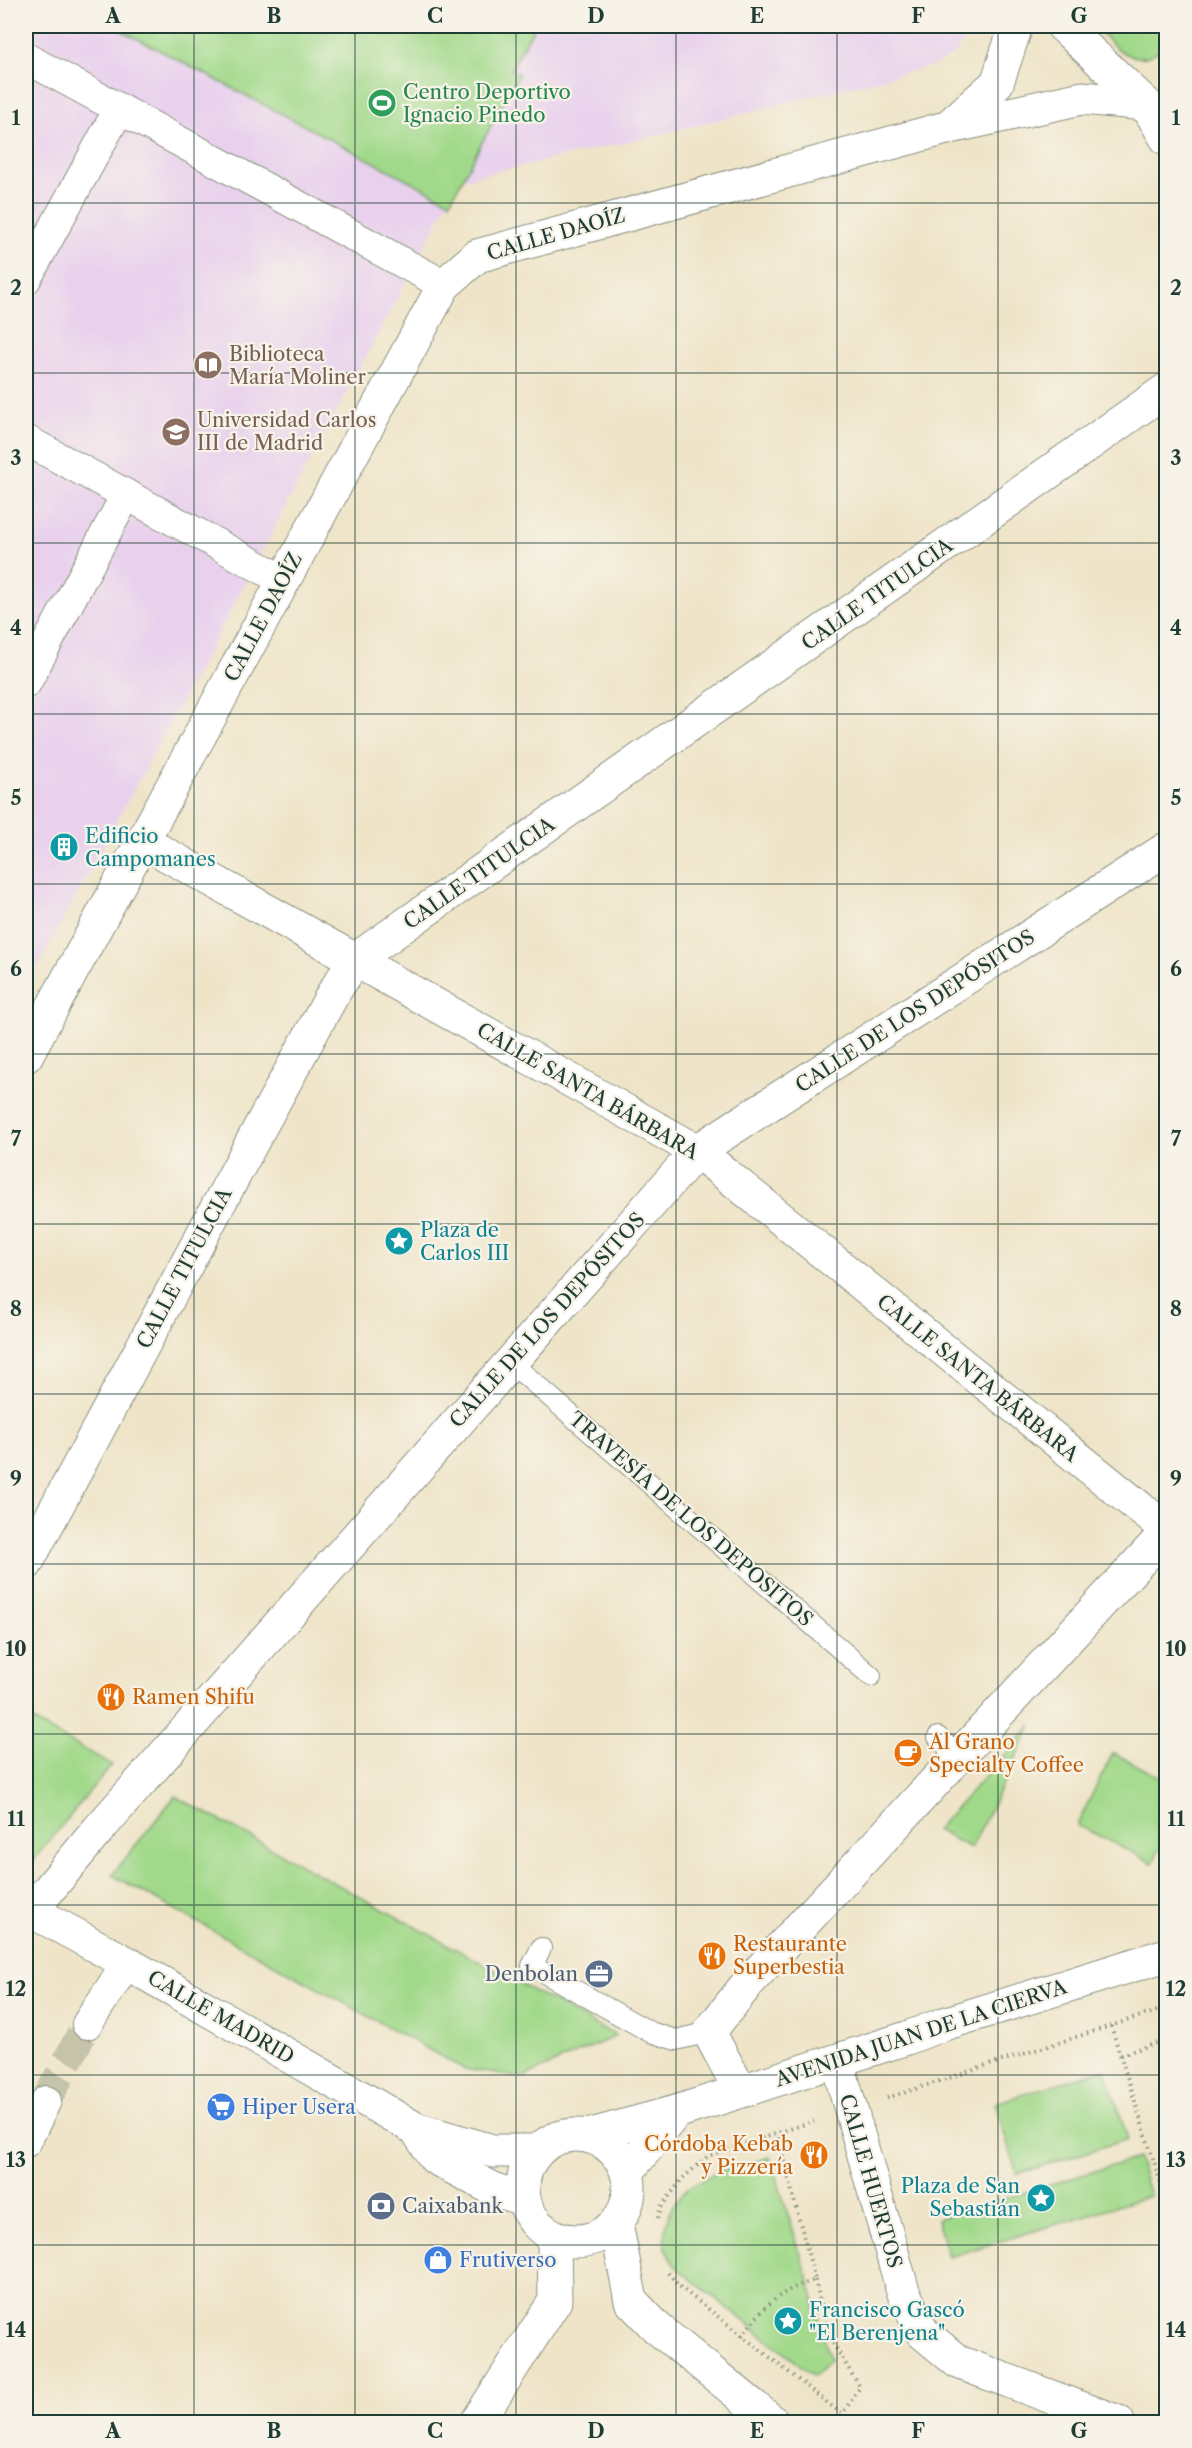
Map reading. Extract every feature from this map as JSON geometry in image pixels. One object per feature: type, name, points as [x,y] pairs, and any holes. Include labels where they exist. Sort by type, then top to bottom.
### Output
[{"type":"street","points":[[946,128],[997,84],[1016,26]]},
{"type":"street","points":[[1063,26],[1156,98],[1167,138]]},
{"type":"street","points":[[26,58],[444,285]]},
{"type":"street","name":"CALLE DAOÍZ","points":[[26,1056],[444,285],[477,256],[513,244],[946,128],[1082,98],[1156,98]]},
{"type":"street","points":[[26,279],[119,110]]},
{"type":"street","name":"CALLE TITULCIA","points":[[26,1564],[258,1131],[334,992],[355,960],[1167,390]]},
{"type":"street","points":[[26,440],[283,580]]},
{"type":"street","points":[[26,683],[126,495]]},
{"type":"street","name":"CALLE SANTA BÁRBARA","points":[[142,841],[697,1151],[1167,1531]]},
{"type":"street","name":"CALLE DE LOS DEPÓSITOS","points":[[28,1910],[697,1151],[1167,849]]},
{"type":"street","points":[[740,2090],[709,2032],[948,1748],[1167,1531]]},
{"type":"street","name":"CALLE MADRID","points":[[28,1910],[128,1963],[416,2129],[493,2151],[537,2151]]},
{"type":"street","name":"AVENIDA JUAN DE LA CIERVA","points":[[588,2136],[676,2112],[944,2024],[1167,1955]]},
{"type":"street","points":[[87,2024],[128,1963]]},
{"type":"street","name":"CALLE HUERTOS","points":[[837,2061],[903,2291],[922,2332],[958,2362],[1118,2422]]},
{"type":"street","points":[[26,2142],[46,2101]]},
{"type":"street","points":[[627,2172],[676,2112]]},
{"type":"street","name":"CALLE MADRID","points":[[416,2129],[435,2158],[495,2190],[524,2199]]},
{"type":"street","points":[[570,2134],[588,2136],[605,2143],[619,2156],[627,2172],[629,2191],[625,2209],[616,2223],[603,2234],[587,2240],[571,2241],[554,2236],[541,2228],[530,2215],[524,2199],[522,2182],[527,2166],[537,2151],[552,2140],[570,2134]]},
{"type":"street","points":[[616,2223],[631,2301],[657,2328],[773,2422]]},
{"type":"street","points":[[477,2422],[555,2301],[554,2236]]},
{"type":"lane","name":"TRAVESÍA DE LOS DEPOSITOS","points":[[510,1362],[871,1676]]},
{"type":"lane","points":[[541,1948],[532,1966],[650,2032],[676,2040],[709,2032]]},
{"type":"path","points":[[1112,2026],[1167,2199]]},
{"type":"path","points":[[1121,2055],[1167,2040]]},
{"type":"path","points":[[777,2134],[829,2337],[860,2387],[842,2414]]},
{"type":"path","points":[[742,2336],[759,2312],[776,2296],[815,2280]]},
{"type":"shaded area","name":"Universidad Carlos III de Madrid","points":[[26,26],[971,26],[956,52],[936,65],[649,137],[460,180],[26,988]]},
{"type":"green space","name":"Centro Deportivo Ignacio Pinedo","points":[[113,26],[535,26],[511,70],[519,74],[450,202]]},
{"type":"green space","points":[[1095,26],[1166,26],[1166,46],[1148,56],[1129,55],[1110,43]]},
{"type":"green space","points":[[26,1717],[112,1765],[26,1869]]},
{"type":"green space","points":[[1032,1725],[971,1848],[936,1830]]},
{"type":"green space","points":[[1113,1753],[1166,1780],[1166,1835],[1153,1863],[1077,1825]]},
{"type":"green space","points":[[175,1796],[616,2036],[522,2078],[464,2069],[112,1875]]},
{"type":"green space","points":[[1105,2069],[1128,2139],[1017,2174],[995,2103]]},
{"type":"green space","points":[[770,2157],[809,2281],[830,2360],[814,2376],[677,2268],[666,2247],[664,2236],[666,2224],[672,2208],[681,2195],[707,2177]]},
{"type":"green space","points":[[1138,2158],[1150,2196],[948,2257],[937,2219]]},
{"type":"tunnel","points":[[46,2101],[87,2024]]},
{"type":"place","name":"Centro Deportivo Ignacio Pinedo","points":[[382,103]]},
{"type":"place","name":"Biblioteca María Moliner","points":[[208,365]]},
{"type":"place","name":"Universidad Carlos III de Madrid","points":[[176,432]]},
{"type":"place","name":"Edificio Campomanes","points":[[64,847]]},
{"type":"place","name":"Plaza de Carlos III","points":[[399,1241]]},
{"type":"place","name":"Ramen Shifu","points":[[111,1697]]},
{"type":"place","name":"Al Grano Specialty Coffee","points":[[908,1753]]},
{"type":"place","name":"Restaurante Superbestia","points":[[712,1956]]},
{"type":"place","name":"Denbolan","points":[[599,1974]]},
{"type":"place","name":"Hiper Usera","points":[[221,2107]]},
{"type":"place","name":"Córdoba Kebab y Pizzería","points":[[814,2155]]},
{"type":"place","name":"Plaza de San Sebastián","points":[[1041,2198]]},
{"type":"place","name":"Caixabank","points":[[381,2206]]},
{"type":"place","name":"Frutiverso","points":[[438,2260]]},
{"type":"place","name":"Francisco Gascó \"El Berenjena\"","points":[[788,2321]]}]
